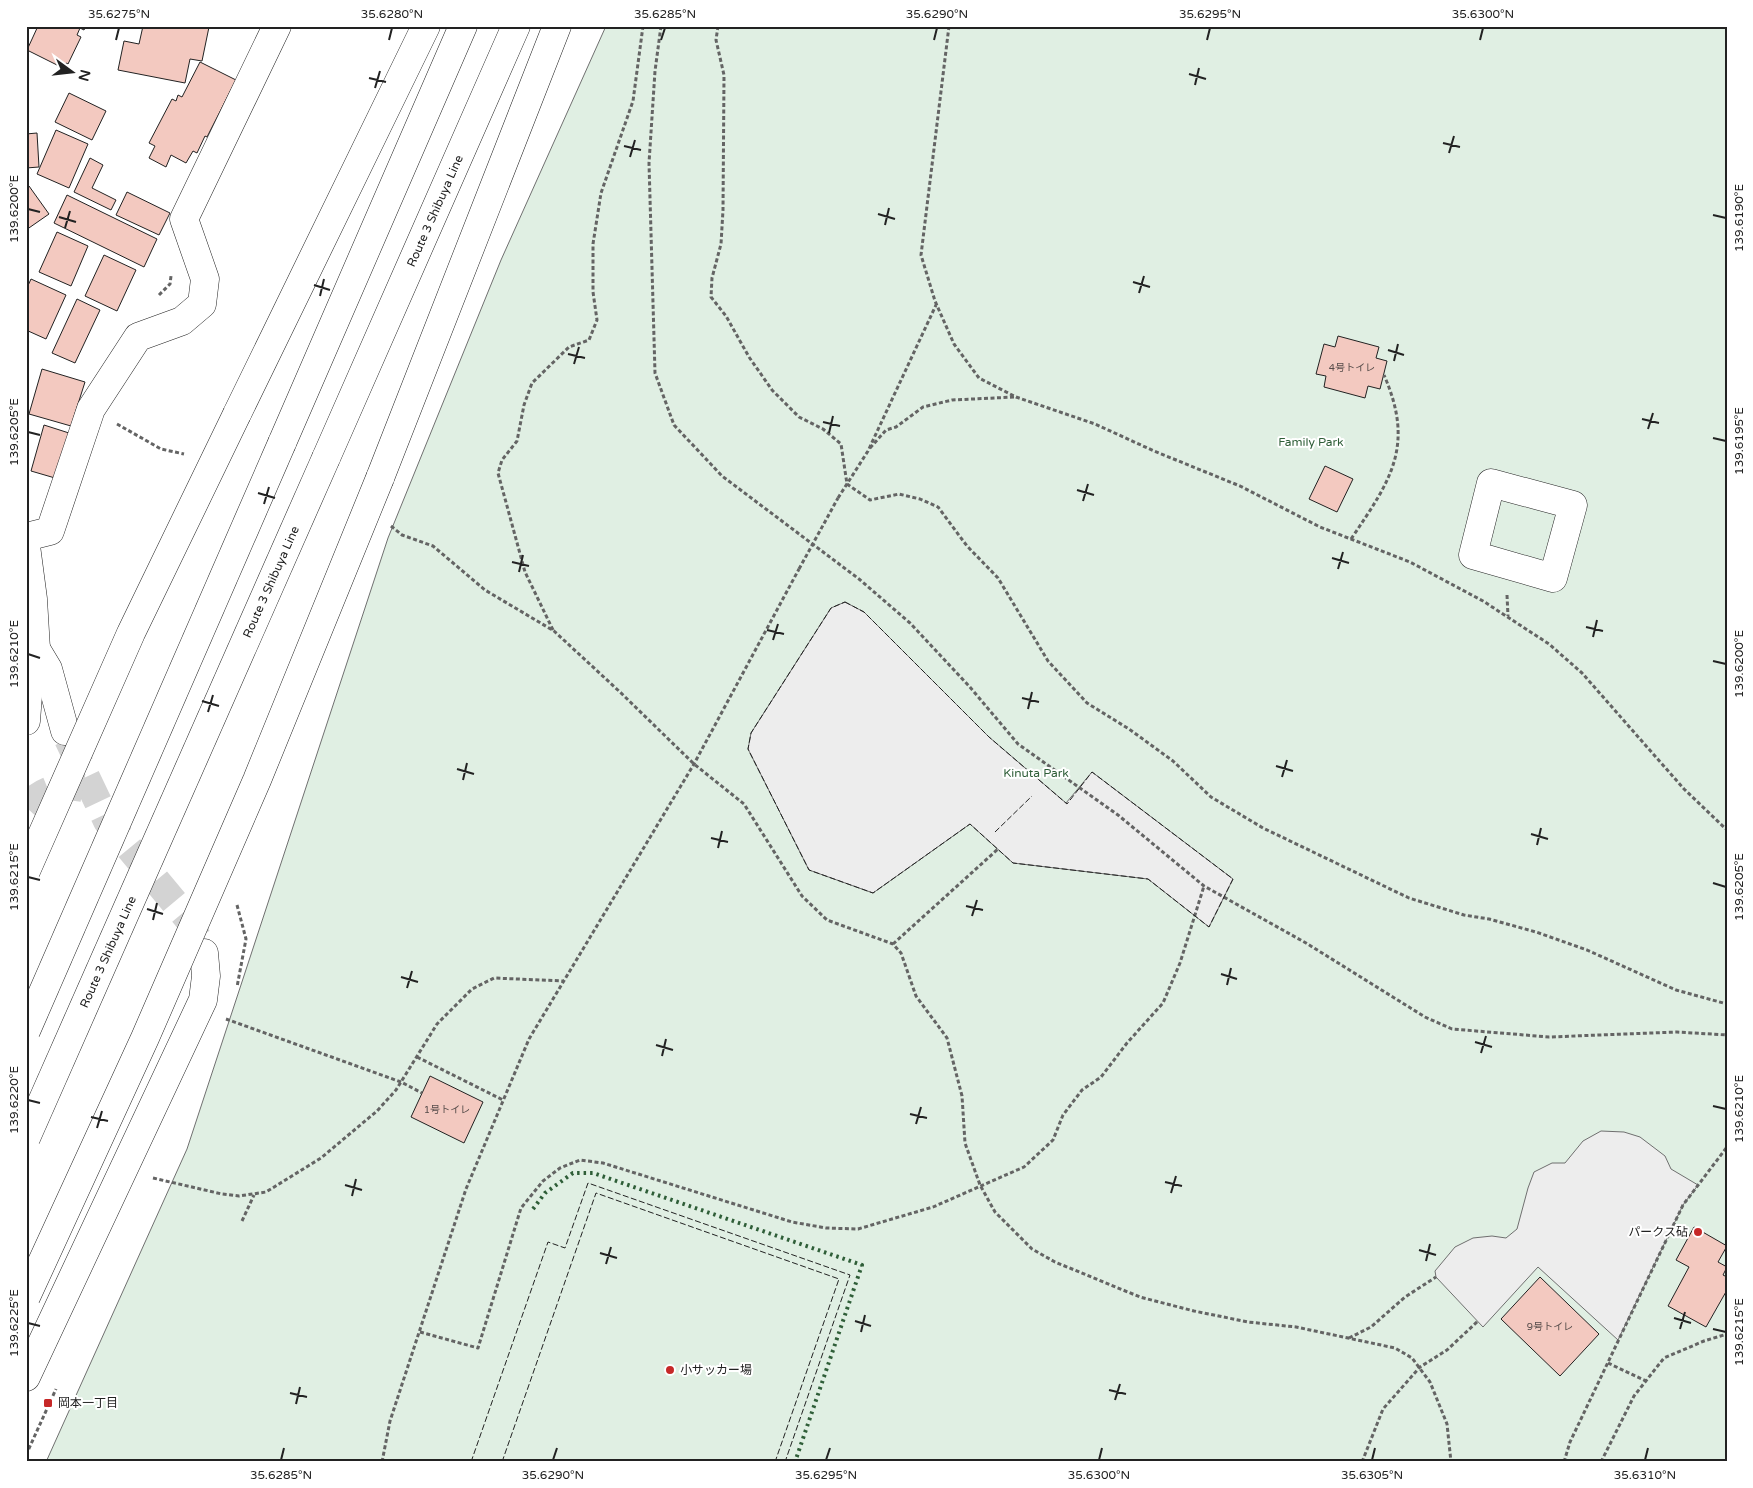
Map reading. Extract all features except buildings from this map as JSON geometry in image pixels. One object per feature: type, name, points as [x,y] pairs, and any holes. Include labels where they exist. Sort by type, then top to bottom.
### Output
[{"type":"main road","points":[[26,537],[50,531],[91,409],[138,337],[182,320],[202,304],[205,279],[184,219],[277,26]]},
{"type":"main road","points":[[26,871],[131,633],[426,26]]},
{"type":"main road","points":[[26,1031],[463,26]]},
{"type":"main road","name":"Route 3 Shibuya Line","points":[[26,1138],[516,26]]},
{"type":"main road","points":[[26,1296],[140,1047],[257,780],[380,478],[557,26]]},
{"type":"main road","points":[[26,546],[34,599],[26,721]]},
{"type":"main road","points":[[31,650],[48,669],[65,731]]},
{"type":"main road","points":[[26,1378],[203,1000],[206,976],[204,953]]},
{"type":"path","points":[[554,631],[525,572],[498,473],[502,460],[517,441],[532,383],[569,347],[589,340],[597,320],[593,292],[594,244],[601,193],[633,101],[643,26]]},
{"type":"path","points":[[661,26],[655,71],[650,163],[655,373],[674,425],[722,476],[859,579],[910,624],[969,686],[1018,744],[1118,815],[1204,886],[1306,943],[1425,1017],[1452,1029],[1549,1037],[1677,1032],[1727,1034]]},
{"type":"path","points":[[718,26],[716,40],[724,76],[723,210],[721,244],[712,278],[711,297],[726,316],[749,358],[772,390],[799,417],[823,429],[841,444],[847,484],[870,500],[899,494],[920,499],[938,508],[967,546],[998,578],[1048,661],[1087,703],[1129,729],[1173,761],[1211,797],[1263,828],[1409,898],[1464,915],[1489,919],[1536,932],[1587,950],[1676,990],[1727,1004]]},
{"type":"path","points":[[949,26],[921,255],[936,304],[954,344],[980,378],[1016,397],[1095,424],[1154,451],[1240,486],[1320,527],[1410,562],[1484,601],[1549,644],[1582,673],[1684,789],[1727,830]]},
{"type":"path","points":[[153,298],[170,284],[171,270]]},
{"type":"path","points":[[382,1462],[390,1421],[466,1188],[529,1039],[694,764],[838,498],[868,451],[936,304]]},
{"type":"path","points":[[1351,539],[1377,500],[1398,451],[1400,424],[1392,394],[1384,375]]},
{"type":"path","points":[[868,451],[886,430],[896,427],[923,407],[952,400],[1016,397]]},
{"type":"path","points":[[91,409],[161,449],[190,456]]},
{"type":"path","points":[[388,524],[402,535],[433,546],[485,590],[554,631],[694,764],[744,804],[802,896],[827,920],[893,944],[901,954],[916,996],[947,1038],[962,1096],[965,1143],[980,1185],[996,1212],[1032,1249],[1055,1262],[1140,1297],[1194,1311],[1349,1338],[1395,1348],[1412,1358],[1430,1382],[1447,1424],[1451,1462]]},
{"type":"path","points":[[893,944],[998,849]]},
{"type":"path","points":[[420,1332],[478,1348],[521,1208],[543,1181],[560,1168],[580,1160],[603,1163],[792,1222],[826,1228],[858,1229],[933,1206],[1024,1167],[1053,1140],[1063,1116],[1082,1090],[1101,1077],[1126,1043],[1163,1003],[1180,963],[1204,886]]},
{"type":"path","points":[[153,1178],[222,1194],[266,1192],[321,1158],[377,1110],[401,1082],[437,1024],[472,989],[494,978],[564,981]]},
{"type":"path","points":[[230,1021],[401,1082],[422,1092]]},
{"type":"path","points":[[416,1057],[503,1100]]},
{"type":"path","points":[[1564,1462],[1570,1442],[1683,1205],[1727,1147]]},
{"type":"path","points":[[242,1221],[254,1194]]},
{"type":"path","points":[[1349,1338],[1371,1327],[1405,1297],[1436,1277]]},
{"type":"path","points":[[1362,1462],[1383,1409],[1420,1367],[1447,1350],[1478,1322]]},
{"type":"path","points":[[1601,1462],[1634,1396],[1664,1358],[1704,1340],[1727,1334]]},
{"type":"path","points":[[1608,1363],[1646,1381]]},
{"type":"green space","name":"Kinuta Park","points":[[606,26],[1727,26],[1727,1462],[46,1462],[187,1149],[388,538],[501,260]]},
{"type":"shaded area","points":[[845,602],[864,612],[989,737],[1066,803],[1092,772],[1233,879],[1209,927],[1148,879],[1013,863],[970,824],[873,893],[809,870],[748,749],[751,733],[831,608]]},
{"type":"shaded area","points":[[1601,1131],[1624,1132],[1640,1137],[1665,1156],[1671,1169],[1698,1185],[1683,1205],[1618,1340],[1538,1267],[1483,1327],[1436,1277],[1435,1271],[1455,1247],[1473,1238],[1492,1236],[1506,1238],[1517,1229],[1534,1172],[1552,1163],[1565,1163],[1583,1141]]},
{"type":"tunnel","points":[[68,739],[107,821],[189,920],[202,948]]},
{"type":"tunnel","points":[[26,807],[45,792],[67,787],[83,788]]},
{"type":"hedge","points":[[533,1209],[545,1193],[573,1173],[593,1173],[862,1265],[795,1462]]},
{"type":"fence","points":[[845,602],[864,612],[989,737],[1067,804],[1092,772],[1233,879],[1209,927],[1148,879],[1013,863],[970,824],[873,893],[809,870],[748,749],[751,733],[831,608],[845,602]]},
{"type":"fence","points":[[995,832],[1032,796]]},
{"type":"fence","points":[[471,1462],[548,1242],[565,1248],[588,1183],[850,1275],[785,1462]]},
{"type":"fence","points":[[502,1462],[596,1193],[839,1279],[775,1462]]},
{"type":"place","name":"パークス砧","points":[[1698,1232]]},
{"type":"place","name":"小サッカー場","points":[[670,1370]]},
{"type":"place","name":"岡本一丁目","points":[[48,1403]]},
{"type":"park label","name":"Family Park","points":[[1311,442]]}]
